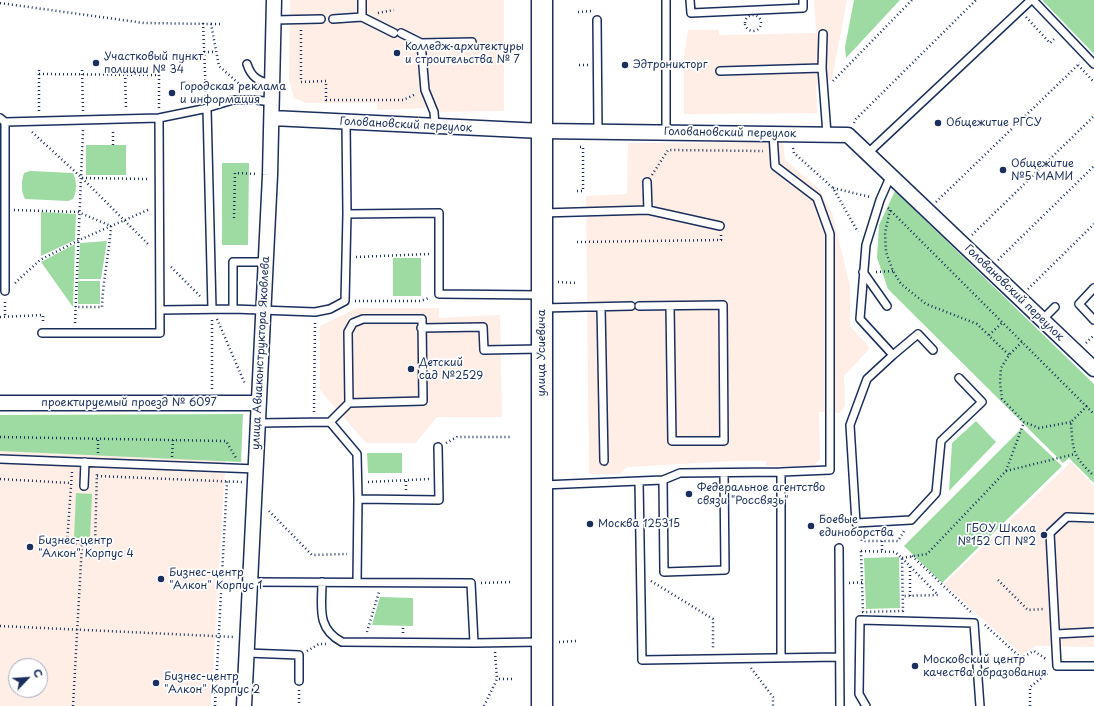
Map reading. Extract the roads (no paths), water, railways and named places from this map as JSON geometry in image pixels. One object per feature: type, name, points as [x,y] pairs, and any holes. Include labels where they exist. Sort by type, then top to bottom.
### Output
[{"type":"street","name":"улица Авиаконструктора Яковлева","points":[[244,706],[250,582],[251,473],[258,423],[270,174],[274,0]]},
{"type":"street","name":"улица Усиевича","points":[[542,0],[542,706]]},
{"type":"street","name":"Головановский переулок","points":[[272,118],[542,131],[848,135],[1094,370]]},
{"type":"street","name":"проектируемый проезд № 6097","points":[[0,403],[259,403]]},
{"type":"lane","points":[[362,0],[362,17]]},
{"type":"lane","points":[[666,0],[666,132]]},
{"type":"lane","points":[[690,0],[691,13],[803,8],[803,0]]},
{"type":"lane","points":[[868,153],[1032,0],[1094,64]]},
{"type":"lane","points":[[333,18],[362,17],[421,43],[472,42]]},
{"type":"lane","points":[[274,20],[322,19]]},
{"type":"lane","points":[[597,20],[598,132]]},
{"type":"lane","points":[[823,34],[822,68],[825,90],[827,134]]},
{"type":"lane","points":[[421,43],[425,90],[434,112],[435,126]]},
{"type":"lane","points":[[247,64],[250,72],[258,80],[263,83],[273,83]]},
{"type":"lane","points":[[720,71],[822,68]]},
{"type":"lane","points":[[5,291],[3,120],[21,122],[159,118],[207,108],[233,100],[272,102]]},
{"type":"lane","points":[[207,108],[212,309]]},
{"type":"lane","points":[[42,333],[160,333],[159,118]]},
{"type":"lane","points":[[160,310],[233,309],[315,312],[330,309],[345,301],[347,214],[346,122]]},
{"type":"lane","points":[[542,485],[663,480],[680,474],[830,470],[830,234],[817,198],[775,166],[772,134]]},
{"type":"lane","points":[[891,175],[880,200],[866,245],[862,272],[860,319],[893,356]]},
{"type":"lane","points":[[647,182],[648,210]]},
{"type":"lane","points":[[542,213],[648,210],[720,226]]},
{"type":"lane","points":[[347,214],[439,213],[439,294],[542,301],[601,307],[635,306],[670,306],[723,306],[724,441],[672,441],[670,306]]},
{"type":"lane","points":[[233,309],[233,262],[265,262]]},
{"type":"lane","points":[[862,272],[887,306]]},
{"type":"lane","points":[[1094,288],[1079,304],[1094,320]]},
{"type":"lane","points":[[601,307],[604,461]]},
{"type":"lane","points":[[1042,320],[1055,307]]},
{"type":"lane","points":[[258,423],[330,422],[349,403],[423,401],[422,319],[363,319],[353,323],[348,332],[349,403]]},
{"type":"lane","points":[[422,328],[483,327],[484,350],[542,349]]},
{"type":"lane","points":[[933,350],[918,334],[867,379],[850,424],[856,522],[911,520],[936,493],[941,441],[982,402],[959,378]]},
{"type":"lane","points":[[330,422],[357,454],[357,582]]},
{"type":"lane","points":[[358,499],[440,500],[438,446]]},
{"type":"lane","points":[[0,459],[85,462],[251,473]]},
{"type":"lane","points":[[84,486],[85,462]]},
{"type":"lane","points":[[781,472],[781,658]]},
{"type":"lane","points":[[663,480],[664,572],[725,570],[724,473]]},
{"type":"lane","points":[[639,481],[642,660],[839,657]]},
{"type":"lane","points":[[1094,518],[1067,517],[1050,533],[1057,666],[1094,666]]},
{"type":"lane","points":[[839,548],[840,706]]},
{"type":"lane","points":[[250,582],[471,583],[474,643]]},
{"type":"lane","points":[[322,582],[322,619],[330,634],[342,642],[542,642]]},
{"type":"lane","points":[[866,706],[859,694],[860,620],[974,623],[980,706]]},
{"type":"lane","points":[[1056,634],[1094,632]]},
{"type":"lane","points":[[247,653],[299,655],[299,681]]},
{"type":"place","name":"Колледж архитектуры и строительства № 7","points":[[397,53]]},
{"type":"place","name":"Участковый пункт полиции № 34","points":[[96,63]]},
{"type":"place","name":"Эдтроникторг","points":[[625,65]]},
{"type":"place","name":"Городская реклама и информация","points":[[172,93]]},
{"type":"place","name":"Общежитие РГСУ","points":[[938,123]]},
{"type":"place","name":"Общежитие №5 МАМИ","points":[[1003,170]]},
{"type":"place","name":"Детский сад №2529","points":[[411,369]]},
{"type":"place","name":"Федеральное агентство связи \"Россвязь\"","points":[[689,494]]},
{"type":"place","name":"Москва 125315","points":[[590,524]]},
{"type":"place","name":"Боевые единоборства","points":[[811,526]]},
{"type":"place","name":"ГБОУ Школа №152 СП №2","points":[[1044,535]]},
{"type":"place","name":"Бизнес-центр \"Алкон\" Корпус 4","points":[[30,547]]},
{"type":"place","name":"Бизнес-центр \"Алкон\" Корпус 1","points":[[161,579]]},
{"type":"place","name":"Московский центр качества образования","points":[[915,666]]},
{"type":"place","name":"Бизнес-центр \"Алкон\" Корпус 2","points":[[156,683]]}]
